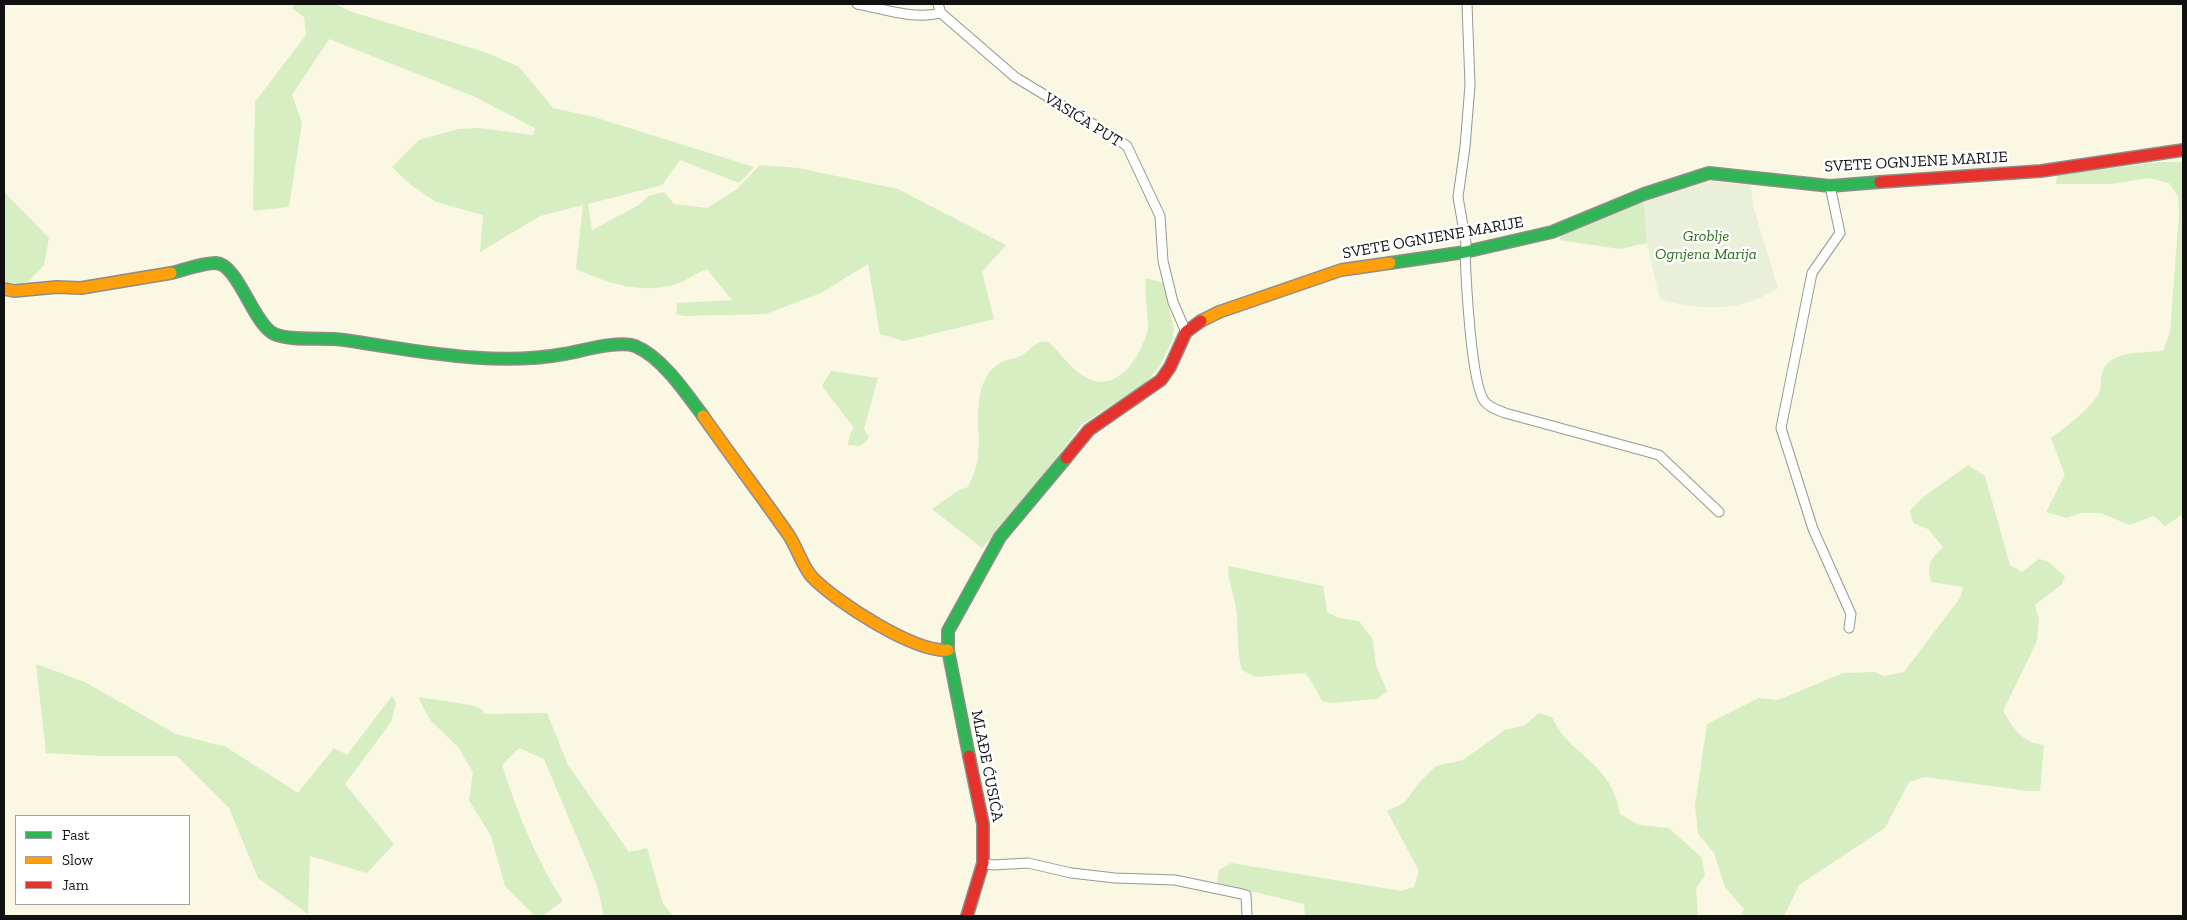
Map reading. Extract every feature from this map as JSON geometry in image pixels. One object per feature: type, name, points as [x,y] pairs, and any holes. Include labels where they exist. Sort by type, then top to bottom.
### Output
[{"type":"street","points":[[857,4],[929,16],[939,8]]},
{"type":"street","points":[[1467,4],[1470,85],[1465,147],[1458,198],[1466,243],[1468,317],[1480,394],[1485,402],[1505,413],[1659,455],[1719,512]]},
{"type":"street","name":"VASIĆA PUT","points":[[939,8],[1015,77],[1127,146],[1160,216],[1163,261],[1173,302],[1186,332]]},
{"type":"street","name":"SVETE OGNJENE MARIJE","points":[[1186,332],[1203,319],[1219,312],[1341,270],[1465,252],[1552,232],[1644,194],[1709,174],[1830,186],[2041,170],[2183,150]]},
{"type":"street","points":[[1830,186],[1840,232],[1812,273],[1782,428],[1813,528],[1850,614],[1849,628]]},
{"type":"street","points":[[4,289],[14,291],[57,287],[81,288],[180,272],[214,263],[222,264],[234,275],[246,299],[270,332],[280,336],[336,339],[433,354],[480,358],[542,358],[615,345],[634,346],[655,359],[683,389],[789,536],[811,576],[831,594],[893,634],[938,651],[948,650],[948,631],[1000,537],[1089,430],[1112,412],[1142,395],[1161,380],[1173,361],[1186,332]]},
{"type":"street","name":"MLAĐE ĆUSIĆA","points":[[948,650],[984,824],[983,863],[967,916]]},
{"type":"street","points":[[983,863],[993,865],[1028,863],[1071,873],[1115,878],[1175,880],[1246,895],[1247,916]]},
{"type":"green space","points":[[4,4],[2183,4],[2183,916],[4,916]]},
{"type":"green space","points":[[294,4],[335,4],[352,12],[488,53],[519,67],[553,108],[594,117],[754,167],[739,183],[680,160],[662,185],[588,204],[592,230],[639,205],[648,196],[664,192],[674,204],[707,208],[737,189],[760,165],[798,168],[898,189],[1006,245],[982,272],[994,319],[904,341],[880,334],[868,264],[821,293],[766,314],[684,316],[676,314],[677,303],[732,300],[707,269],[679,283],[666,287],[640,288],[613,283],[576,269],[583,205],[540,216],[480,252],[483,215],[436,202],[411,185],[392,167],[419,140],[458,129],[479,128],[533,135],[535,128],[473,96],[329,39],[292,95],[302,123],[289,207],[253,211],[255,102],[306,35],[304,17],[292,8]]},
{"type":"green space","points":[[2160,162],[2183,162],[2183,514],[2165,526],[2154,516],[2130,525],[2100,513],[2081,513],[2067,518],[2046,512],[2065,475],[2051,438],[2078,417],[2096,398],[2100,390],[2102,373],[2107,364],[2121,356],[2163,351],[2170,332],[2179,214],[2178,196],[2169,183],[2149,178],[2111,184],[2056,184],[2057,175]]},
{"type":"green space","name":"Groblje Ognjena Marija","points":[[1707,181],[1751,185],[1753,206],[1778,288],[1749,302],[1721,307],[1692,306],[1660,300],[1647,243],[1644,202],[1686,184]]},
{"type":"green space","points":[[4,192],[49,238],[44,265],[28,282],[9,284],[4,282]]},
{"type":"green space","points":[[1644,202],[1647,243],[1620,249],[1559,240],[1562,235]]},
{"type":"green space","points":[[1146,278],[1163,283],[1174,329],[1172,341],[1159,367],[1145,383],[1081,425],[1014,514],[982,548],[932,509],[959,490],[968,487],[973,476],[978,458],[979,406],[984,381],[991,370],[1002,362],[1025,354],[1044,341],[1049,342],[1082,375],[1100,382],[1117,378],[1130,366],[1147,334]]},
{"type":"green space","points":[[831,371],[878,378],[864,429],[869,438],[861,446],[848,445],[850,434],[854,428],[822,386]]},
{"type":"green space","points":[[1968,465],[1985,476],[2010,565],[2022,572],[2039,559],[2047,561],[2065,576],[2062,584],[2035,605],[2039,620],[2037,641],[2003,711],[2019,734],[2030,741],[2044,745],[2040,791],[1925,777],[1909,782],[1885,828],[1799,885],[1784,916],[1741,916],[1744,909],[1725,887],[1714,853],[1698,834],[1695,805],[1707,724],[1759,698],[1778,700],[1843,673],[1875,672],[1884,676],[1904,672],[1960,598],[1963,587],[1931,582],[1929,570],[1931,562],[1943,547],[1928,529],[1913,523],[1910,511],[1922,498]]},
{"type":"green space","points":[[1228,566],[1323,586],[1327,612],[1339,618],[1359,621],[1373,640],[1376,665],[1387,691],[1377,699],[1332,703],[1322,701],[1305,673],[1255,677],[1242,670],[1238,650],[1236,610]]},
{"type":"green space","points":[[36,664],[85,682],[176,734],[226,747],[298,793],[334,748],[347,755],[392,696],[396,703],[391,722],[345,784],[394,844],[367,873],[310,856],[308,914],[258,878],[229,808],[177,756],[103,756],[46,753]]},
{"type":"green space","points":[[418,697],[470,705],[482,709],[484,714],[547,713],[568,765],[629,852],[647,848],[663,904],[673,916],[604,916],[597,885],[544,759],[519,748],[502,765],[528,835],[544,869],[563,901],[542,916],[535,916],[505,886],[491,836],[469,800],[473,772],[458,747],[430,720]]},
{"type":"green space","points":[[1539,713],[1552,717],[1562,735],[1603,775],[1614,793],[1620,814],[1639,825],[1669,828],[1702,858],[1705,876],[1696,888],[1698,916],[1305,916],[1304,904],[1217,883],[1219,870],[1231,863],[1401,891],[1414,887],[1419,871],[1387,811],[1404,803],[1418,784],[1436,766],[1463,760],[1505,730],[1525,725]]},
{"type":"traffic: fast","points":[[1390,263],[1465,252],[1552,232],[1644,194],[1709,173],[1830,186],[1880,182]]},
{"type":"traffic: fast","points":[[171,273],[210,263],[224,266],[238,282],[264,325],[271,332],[283,337],[340,340],[427,353],[496,359],[542,357],[610,345],[628,344],[645,351],[655,358],[681,387],[703,416]]},
{"type":"traffic: fast","points":[[969,756],[948,650],[948,631],[1000,537],[1066,458]]},
{"type":"traffic: slow","points":[[1201,321],[1219,312],[1341,270],[1390,263]]},
{"type":"traffic: slow","points":[[4,289],[14,291],[57,287],[81,288],[171,273]]},
{"type":"traffic: slow","points":[[703,416],[788,534],[812,577],[857,612],[897,635],[934,649],[948,650]]},
{"type":"traffic: jam","points":[[1880,182],[2041,171],[2183,150]]},
{"type":"traffic: jam","points":[[1066,458],[1089,430],[1161,380],[1170,367],[1186,332],[1201,321]]},
{"type":"traffic: jam","points":[[967,916],[983,863],[983,824],[969,756]]}]
